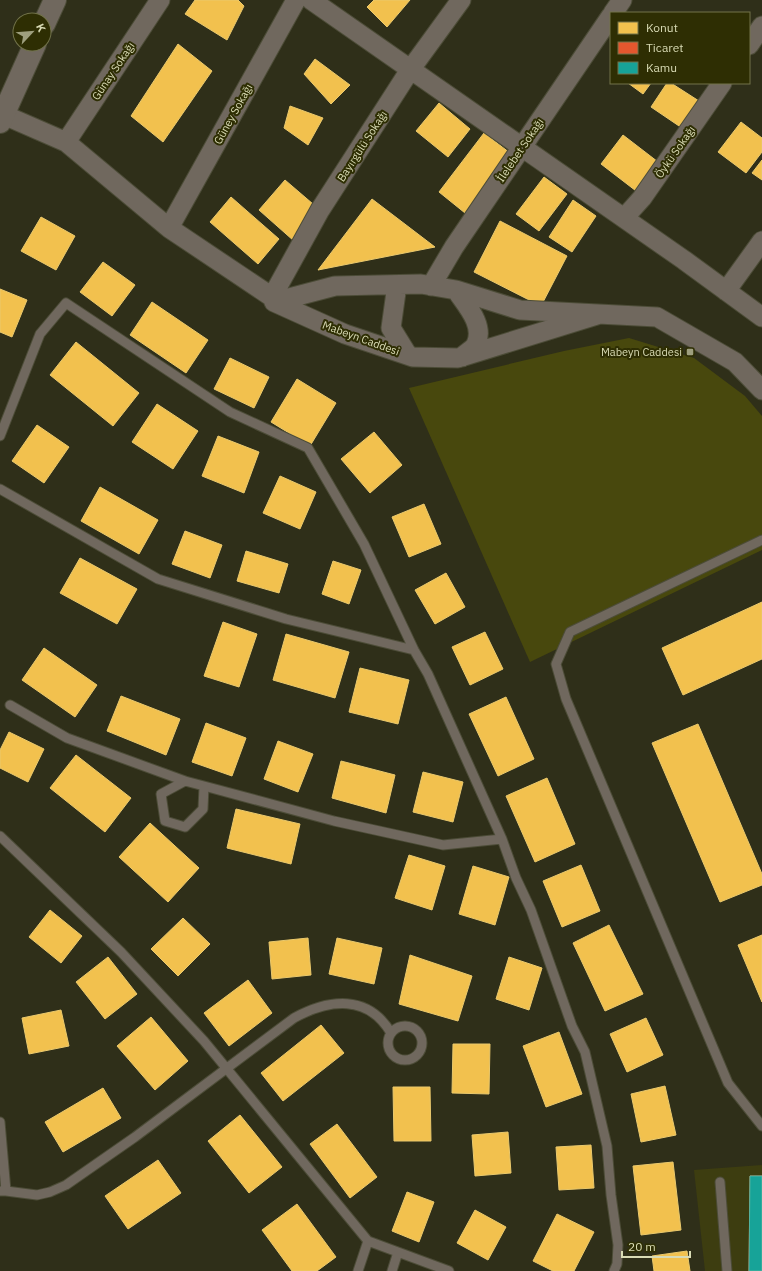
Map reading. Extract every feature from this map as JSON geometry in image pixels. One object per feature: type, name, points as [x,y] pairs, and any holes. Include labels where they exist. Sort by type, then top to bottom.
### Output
[{"type":"street","points":[[50,12],[55,0]]},
{"type":"street","name":"Günay Sokağı","points":[[66,142],[160,0]]},
{"type":"street","name":"Güney Sokağı","points":[[169,228],[296,0]]},
{"type":"street","points":[[311,0],[624,218],[762,317]]},
{"type":"street","name":"Bayırgülü Sokağı","points":[[273,300],[320,210],[410,70],[461,0]]},
{"type":"street","points":[[614,12],[622,0]]},
{"type":"street","name":"İlelebet Sokağı","points":[[431,286],[454,247],[610,17]]},
{"type":"street","points":[[750,44],[762,26]]},
{"type":"street","points":[[2,118],[31,52]]},
{"type":"street","name":"Öykü Sokağı","points":[[624,218],[642,198],[721,84]]},
{"type":"street","name":"Mabeyn Caddesi","points":[[2,118],[66,142],[169,228],[273,300],[345,334],[414,356],[458,358],[597,315]]},
{"type":"street","points":[[726,291],[762,241]]},
{"type":"street","points":[[273,300],[335,286],[421,284],[456,290],[520,310],[657,317],[735,362],[762,390]]},
{"type":"street","points":[[397,285],[391,328],[407,354]]},
{"type":"street","points":[[456,290],[475,318],[479,332],[476,345],[462,357]]},
{"type":"lane","points":[[0,436],[40,334],[66,303],[230,412],[308,448],[364,544],[414,650],[428,674],[502,839],[516,878],[531,910],[572,1026],[585,1052],[607,1146],[611,1195],[618,1245],[617,1264],[614,1271]]},
{"type":"lane","points":[[0,489],[158,579],[286,619],[414,650]]},
{"type":"lane","points":[[762,540],[570,632],[556,664],[566,699],[728,1083],[762,1126]]},
{"type":"lane","points":[[10,705],[67,738],[185,781],[334,821],[443,845],[502,839]]},
{"type":"lane","points":[[185,781],[162,794],[165,821],[185,827],[203,809],[204,786]]},
{"type":"lane","points":[[0,836],[121,952],[204,1041],[368,1241],[449,1271]]},
{"type":"lane","points":[[0,1122],[3,1191],[37,1195],[50,1192],[66,1185],[135,1137],[226,1068],[294,1018],[309,1009],[327,1004],[344,1003],[361,1007],[371,1011],[379,1017],[391,1033]]},
{"type":"lane","points":[[720,1182],[727,1271]]},
{"type":"lane","points":[[358,1271],[368,1241]]},
{"type":"lane","points":[[392,1271],[398,1252]]},
{"type":"shaded area","points":[[629,338],[694,358],[745,396],[762,416],[762,550],[530,662],[409,388],[564,351]]},
{"type":"shaded area","points":[[762,1165],[762,1271],[705,1271],[694,1170]]},
{"type":"building: Konut","points":[[195,0],[238,0],[244,6],[227,40],[185,14]]},
{"type":"building: Konut","points":[[374,0],[410,0],[387,27],[367,7]]},
{"type":"building: Konut","points":[[178,44],[212,71],[163,142],[131,116]]},
{"type":"building: Konut","points":[[315,59],[350,85],[331,104],[304,74]]},
{"type":"building: Konut","points":[[629,84],[650,84],[643,94]]},
{"type":"building: Konut","points":[[666,84],[673,84],[699,101],[682,128],[651,107]]},
{"type":"building: Konut","points":[[439,103],[470,129],[448,157],[416,131]]},
{"type":"building: Konut","points":[[290,106],[323,118],[308,145],[284,128]]},
{"type":"building: Konut","points":[[741,122],[762,138],[762,152],[746,173],[718,152]]},
{"type":"building: Konut","points":[[484,133],[510,153],[465,213],[439,192]]},
{"type":"building: Konut","points":[[623,135],[662,165],[640,194],[601,164]]},
{"type":"building: Konut","points":[[762,160],[762,180],[752,173]]},
{"type":"building: Konut","points":[[544,177],[567,194],[539,231],[516,214]]},
{"type":"building: Konut","points":[[285,180],[320,210],[294,241],[259,210]]},
{"type":"building: Konut","points":[[231,197],[279,239],[258,264],[210,222]]},
{"type":"building: Konut","points":[[372,199],[435,247],[318,270]]},
{"type":"building: Konut","points":[[573,200],[596,216],[572,252],[549,237]]},
{"type":"building: Konut","points":[[41,217],[75,236],[56,270],[21,251]]},
{"type":"building: Konut","points":[[500,221],[567,256],[541,306],[474,272]]},
{"type":"building: Konut","points":[[103,262],[135,285],[112,316],[80,292]]},
{"type":"building: Konut","points":[[0,289],[27,300],[12,337],[0,332]]},
{"type":"building: Konut","points":[[152,302],[208,340],[186,373],[130,335]]},
{"type":"building: Konut","points":[[76,342],[139,393],[113,426],[50,375]]},
{"type":"building: Konut","points":[[230,358],[269,377],[254,408],[214,389]]},
{"type":"building: Konut","points":[[297,379],[336,403],[310,446],[271,422]]},
{"type":"building: Konut","points":[[157,404],[198,431],[173,469],[132,442]]},
{"type":"building: Konut","points":[[37,425],[69,447],[44,483],[12,461]]},
{"type":"building: Konut","points":[[374,432],[402,465],[370,493],[341,459]]},
{"type":"building: Konut","points":[[218,436],[259,452],[244,493],[202,476]]},
{"type":"building: Konut","points":[[280,476],[316,492],[300,529],[263,513]]},
{"type":"building: Konut","points":[[100,487],[158,520],[139,554],[81,521]]},
{"type":"building: Konut","points":[[424,504],[441,544],[409,557],[392,517]]},
{"type":"building: Konut","points":[[185,531],[222,545],[210,578],[172,564]]},
{"type":"building: Konut","points":[[246,551],[288,564],[279,593],[237,581]]},
{"type":"building: Konut","points":[[80,558],[137,589],[117,624],[60,593]]},
{"type":"building: Konut","points":[[333,561],[361,570],[349,604],[322,594]]},
{"type":"building: Konut","points":[[446,573],[465,607],[435,624],[415,590]]},
{"type":"building: Konut","points":[[762,602],[762,659],[683,695],[662,648]]},
{"type":"building: Konut","points":[[223,622],[257,634],[239,687],[204,676]]},
{"type":"building: Konut","points":[[485,632],[503,669],[470,685],[452,647]]},
{"type":"building: Konut","points":[[286,634],[349,652],[335,698],[273,680]]},
{"type":"building: Konut","points":[[44,648],[97,685],[75,717],[22,680]]},
{"type":"building: Konut","points":[[360,668],[409,680],[398,724],[349,712]]},
{"type":"building: Konut","points":[[121,696],[180,719],[166,755],[107,731]]},
{"type":"building: Konut","points":[[506,697],[534,759],[498,776],[469,714]]},
{"type":"building: Konut","points":[[206,723],[246,738],[232,776],[192,762]]},
{"type":"building: Konut","points":[[698,724],[762,874],[762,885],[720,902],[652,743]]},
{"type":"building: Konut","points":[[9,732],[44,749],[28,782],[0,768],[0,750]]},
{"type":"building: Konut","points":[[278,741],[313,754],[298,792],[264,779]]},
{"type":"building: Konut","points":[[76,755],[131,798],[105,832],[50,788]]},
{"type":"building: Konut","points":[[341,761],[395,775],[386,813],[332,798]]},
{"type":"building: Konut","points":[[423,772],[463,782],[453,822],[413,812]]},
{"type":"building: Konut","points":[[547,778],[575,844],[535,862],[506,796]]},
{"type":"building: Konut","points":[[236,809],[300,824],[291,864],[227,848]]},
{"type":"building: Konut","points":[[150,823],[199,868],[168,902],[119,857]]},
{"type":"building: Konut","points":[[409,855],[445,866],[432,910],[395,898]]},
{"type":"building: Konut","points":[[581,865],[600,911],[562,927],[543,881]]},
{"type":"building: Konut","points":[[473,866],[509,877],[495,925],[459,914]]},
{"type":"building: Konut","points":[[50,910],[82,936],[61,963],[29,937]]},
{"type":"building: Konut","points":[[183,918],[210,944],[178,976],[151,949]]},
{"type":"building: Konut","points":[[609,925],[643,994],[605,1011],[573,943]]},
{"type":"building: Konut","points":[[762,935],[762,1002],[738,945]]},
{"type":"building: Konut","points":[[308,938],[311,975],[272,979],[269,942]]},
{"type":"building: Konut","points":[[337,938],[382,948],[374,984],[329,974]]},
{"type":"building: Konut","points":[[410,955],[472,976],[458,1021],[399,1004]]},
{"type":"building: Konut","points":[[108,957],[137,994],[105,1019],[76,982]]},
{"type":"building: Konut","points":[[509,957],[542,968],[529,1010],[496,999]]},
{"type":"building: Konut","points":[[248,980],[272,1013],[229,1046],[204,1013]]},
{"type":"building: Konut","points":[[61,1010],[69,1046],[29,1054],[22,1018]]},
{"type":"building: Konut","points":[[151,1017],[188,1061],[155,1090],[117,1046]]},
{"type":"building: Konut","points":[[646,1018],[663,1055],[627,1072],[610,1034]]},
{"type":"building: Konut","points":[[321,1025],[344,1053],[283,1101],[261,1073]]},
{"type":"building: Konut","points":[[559,1032],[582,1094],[546,1107],[523,1046]]},
{"type":"building: Konut","points":[[453,1044],[490,1044],[489,1094],[452,1093]]},
{"type":"building: Konut","points":[[665,1086],[676,1135],[641,1142],[631,1094]]},
{"type":"building: Konut","points":[[393,1087],[430,1087],[431,1141],[394,1141]]},
{"type":"building: Konut","points":[[103,1088],[121,1118],[63,1152],[45,1122]]},
{"type":"building: Konut","points":[[240,1115],[282,1167],[249,1193],[208,1141]]},
{"type":"building: Konut","points":[[337,1124],[377,1177],[350,1198],[310,1144]]},
{"type":"building: Konut","points":[[508,1132],[511,1173],[475,1176],[472,1135]]},
{"type":"building: Konut","points":[[591,1145],[594,1188],[559,1190],[556,1147]]},
{"type":"building: Konut","points":[[158,1160],[181,1193],[128,1229],[105,1196]]},
{"type":"building: Konut","points":[[673,1162],[681,1230],[641,1235],[633,1166]]},
{"type":"building: Konut","points":[[407,1192],[434,1202],[419,1242],[392,1231]]},
{"type":"building: Konut","points":[[297,1204],[336,1257],[317,1271],[292,1271],[262,1230]]},
{"type":"building: Konut","points":[[475,1210],[506,1227],[488,1260],[457,1243]]},
{"type":"building: Konut","points":[[557,1214],[594,1232],[574,1271],[553,1271],[533,1261]]},
{"type":"building: Konut","points":[[687,1251],[690,1271],[654,1271],[652,1256]]},
{"type":"building: Ticaret","points":[[750,1176],[762,1176],[762,1271],[749,1271]]},
{"type":"building: Kamu","points":[[750,1176],[762,1176],[762,1271],[749,1271]]},
{"type":"place","name":"Mabeyn Caddesi","points":[[690,352]]}]
